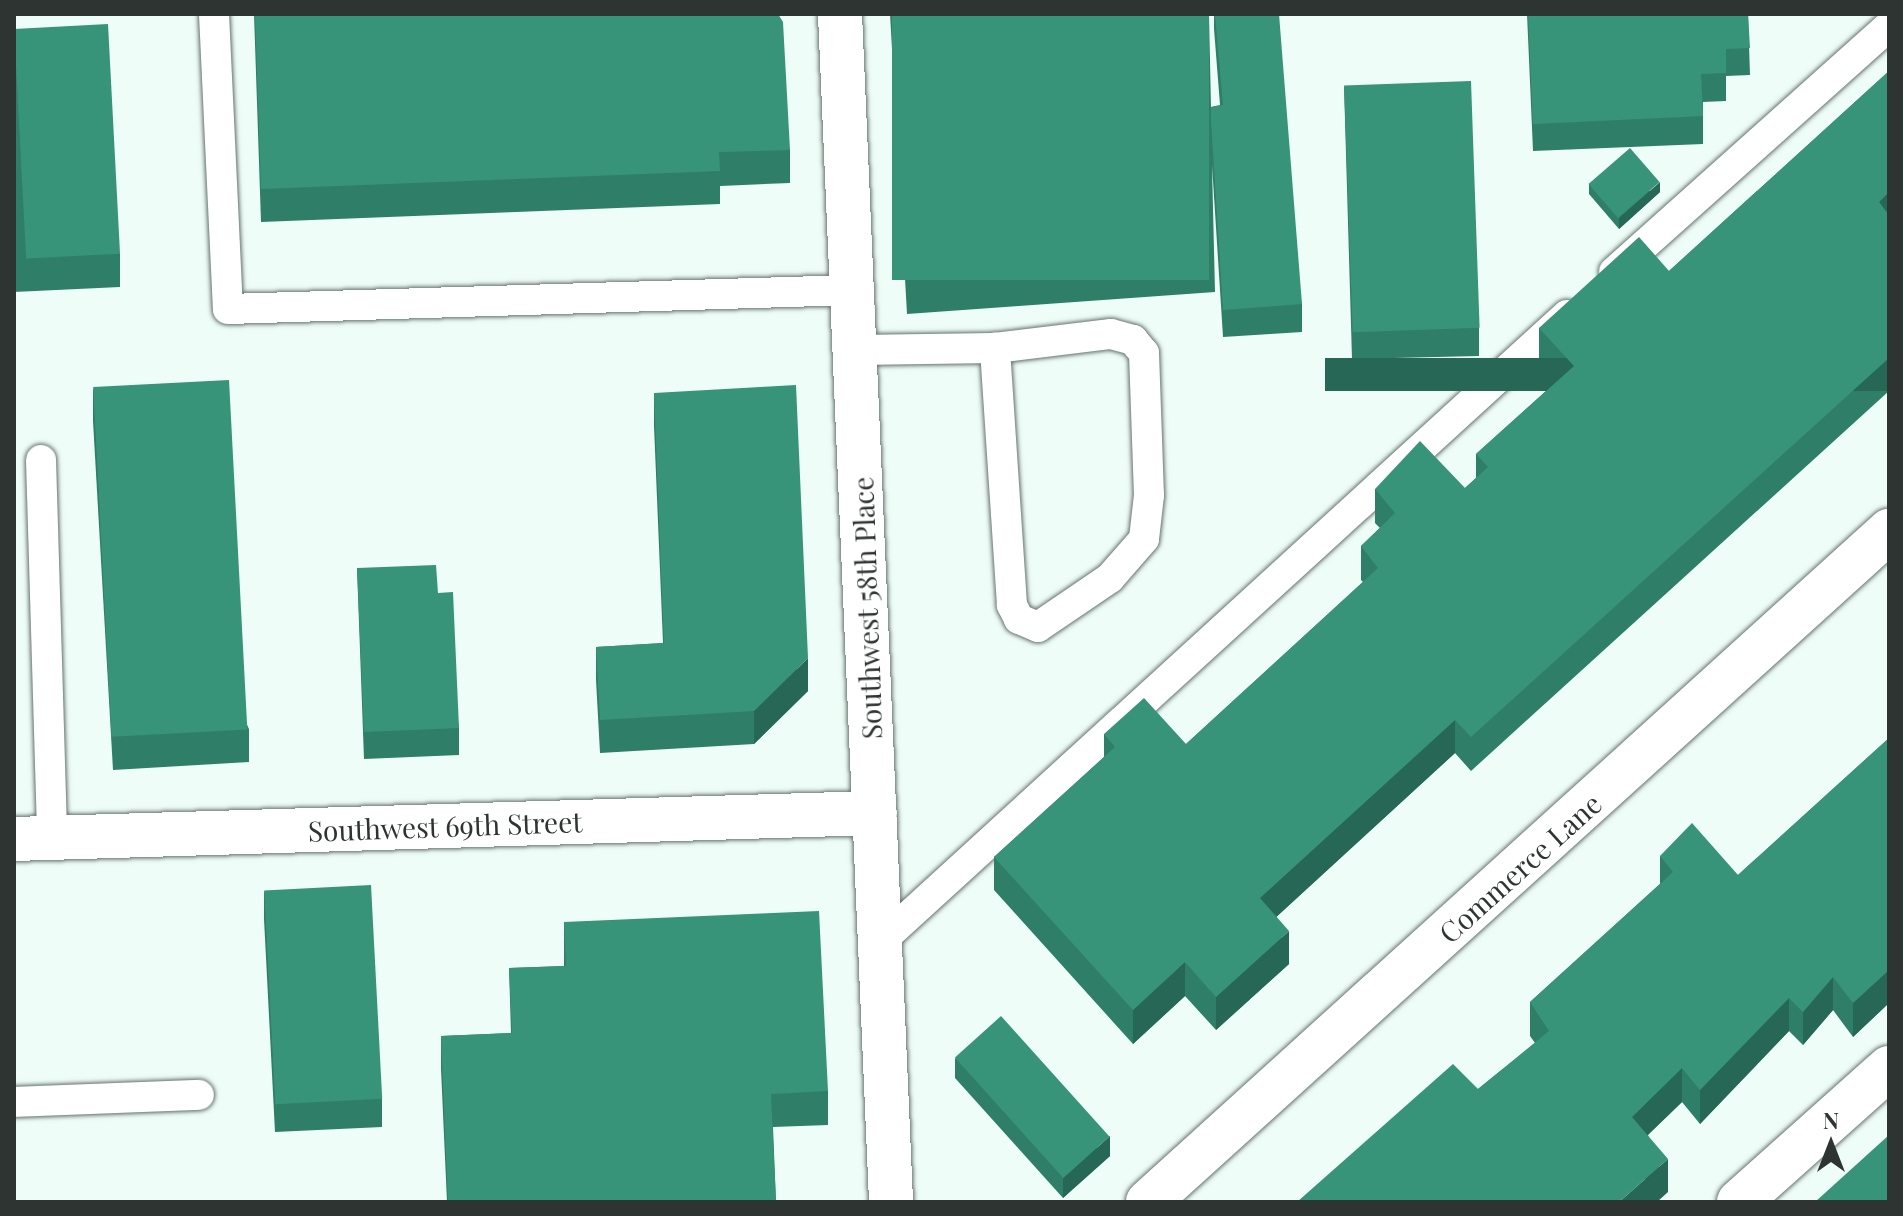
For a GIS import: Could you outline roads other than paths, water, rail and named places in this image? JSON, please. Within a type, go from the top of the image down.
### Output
[{"type":"street","name":"Southwest 58th Place","points":[[840,14],[857,350],[891,1202]]},
{"type":"street","name":"Commerce Lane","points":[[1148,1202],[1889,531]]},
{"type":"street","name":"Southwest 69th Street","points":[[33,838],[875,813]]},
{"type":"street","points":[[1739,1202],[1889,1068]]},
{"type":"lane","points":[[214,14],[228,309],[854,290]]},
{"type":"lane","points":[[880,942],[1889,26]]},
{"type":"lane","points":[[857,350],[995,348],[1111,334],[1133,340],[1144,353],[1149,495],[1144,539],[1110,578],[1038,627],[1019,619],[1012,605],[995,348]]},
{"type":"lane","points":[[33,838],[41,460]]},
{"type":"lane","points":[[14,1102],[199,1095]]}]
